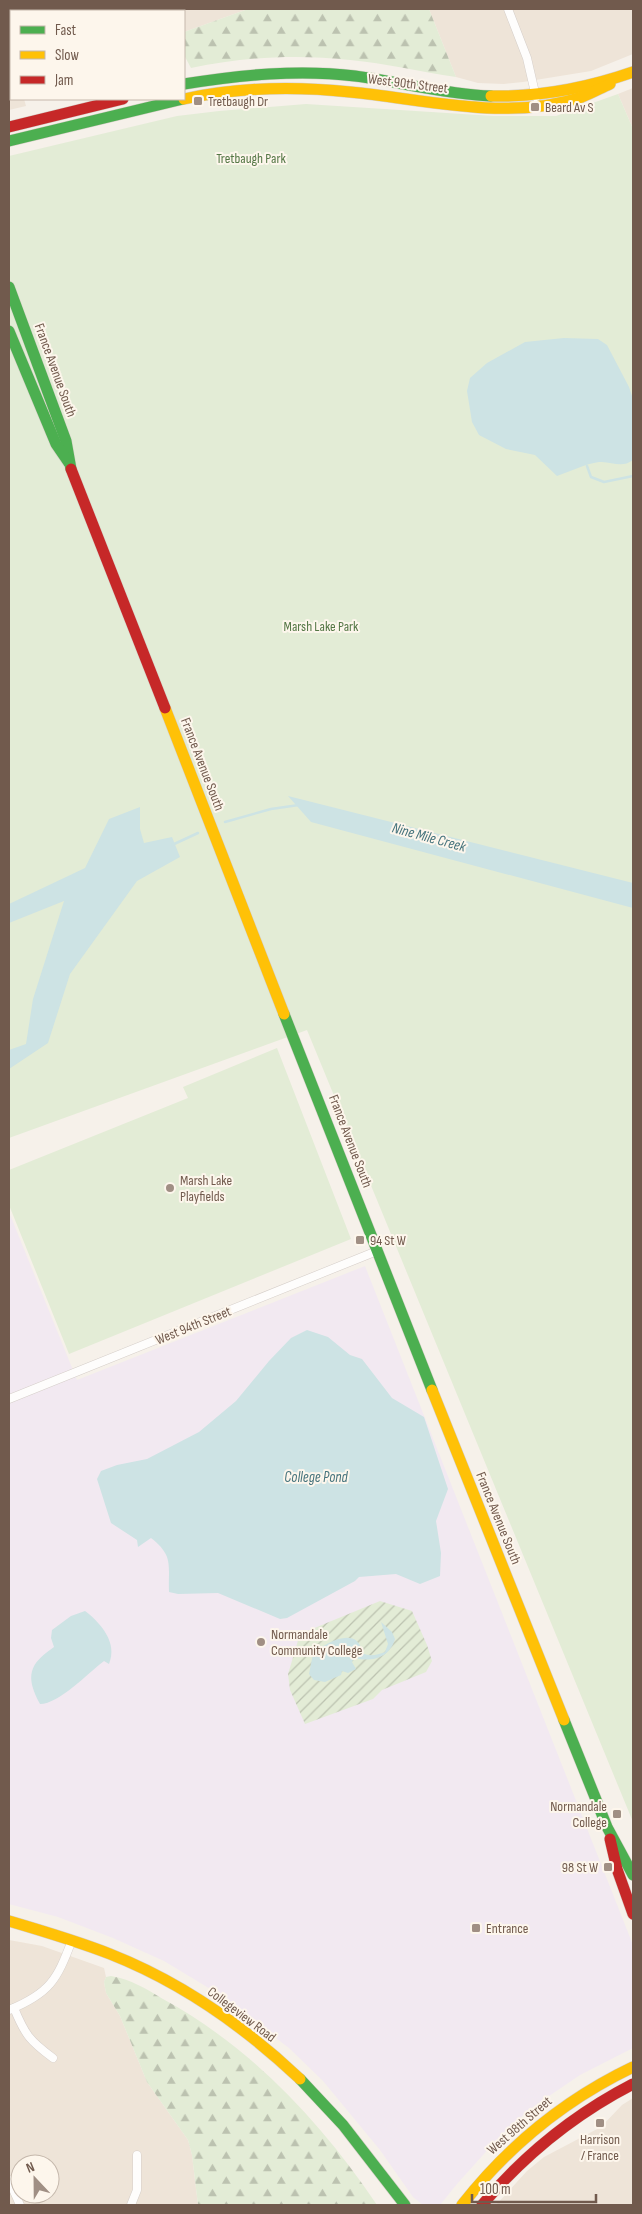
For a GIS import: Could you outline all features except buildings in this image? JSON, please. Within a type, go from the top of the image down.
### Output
[{"type":"street","points":[[508,9],[527,58],[536,100]]},
{"type":"street","name":"West 90th Street","points":[[185,98],[253,89],[317,89],[502,110],[628,75]]},
{"type":"street","name":"West 90th Street","points":[[185,83],[234,76],[353,76],[450,93],[536,100]]},
{"type":"street","points":[[9,125],[119,100]]},
{"type":"street","name":"West 90th Street","points":[[9,141],[177,100]]},
{"type":"street","name":"France Avenue South","points":[[9,288],[66,441],[70,465],[377,1251],[607,1827],[633,1875]]},
{"type":"street","name":"France Avenue South","points":[[9,331],[56,444],[70,465]]},
{"type":"street","name":"West 94th Street","points":[[9,1399],[377,1251]]},
{"type":"street","name":"France Avenue South","points":[[607,1827],[617,1869],[633,1914]]},
{"type":"street","name":"Collegeview Road","points":[[9,1921],[72,1940],[113,1955],[192,1995],[264,2047],[300,2079],[328,2108],[405,2205]]},
{"type":"street","points":[[54,2058],[27,2036],[11,2009],[36,1997],[49,1987],[58,1974],[72,1940]]},
{"type":"street","name":"West 98th Street","points":[[462,2205],[496,2164],[538,2125],[591,2088],[630,2067]]},
{"type":"street","name":"West 98th Street","points":[[482,2205],[509,2172],[537,2145],[585,2110],[633,2084]]},
{"type":"street","points":[[131,2205],[137,2190],[137,2155]]},
{"type":"street","points":[[9,2180],[20,2205]]},
{"type":"shaded area","points":[[248,9],[185,32],[185,10],[26,10]]},
{"type":"shaded area","points":[[429,9],[633,9],[633,54],[591,71],[523,82],[504,84],[478,83],[456,77]]},
{"type":"shaded area","points":[[9,45],[10,100],[24,100],[26,106],[9,110]]},
{"type":"shaded area","points":[[633,88],[633,129],[618,94]]},
{"type":"shaded area","name":"Normandale Community College","points":[[9,1212],[77,1380],[365,1266],[633,1945],[633,2048],[580,2075],[530,2109],[501,2135],[440,2205],[423,2205],[413,2197],[380,2150],[323,2081],[289,2048],[217,1993],[164,1961],[113,1938],[58,1917],[9,1904]]},
{"type":"shaded area","points":[[9,1940],[42,1946],[104,1968],[106,1993],[120,2016],[147,2082],[188,2140],[192,2155],[198,2205],[9,2205]]},
{"type":"shaded area","points":[[633,2098],[633,2205],[496,2205],[527,2171],[544,2157],[601,2127],[622,2105]]},
{"type":"green space","points":[[248,9],[429,9],[456,77],[363,61],[310,57],[250,59],[191,68],[185,57],[185,32]]},
{"type":"green space","name":"Marsh Lake Park","points":[[618,94],[633,129],[633,1822],[307,1030],[9,1138],[9,156],[177,116],[219,111],[306,104],[494,116],[556,116]]},
{"type":"green space","name":"Marsh Lake Playfields","points":[[277,1048],[351,1239],[69,1354],[9,1205],[9,1170],[188,1098],[183,1087]]},
{"type":"green space","points":[[380,1601],[412,1611],[432,1661],[426,1672],[382,1690],[373,1699],[305,1724],[290,1690],[288,1674],[300,1634]]},
{"type":"green space","points":[[111,1976],[125,1979],[138,1985],[195,2018],[255,2063],[308,2116],[355,2174],[377,2205],[198,2205],[192,2155],[188,2140],[147,2082],[120,2016],[106,1993],[104,1982],[106,1977]]},
{"type":"water","points":[[564,338],[598,339],[607,345],[629,387],[633,399],[633,460],[629,463],[599,462],[557,476],[535,455],[506,449],[479,435],[472,422],[467,391],[470,378],[487,363],[525,342]]},
{"type":"water","points":[[288,796],[633,883],[633,908],[311,822]]},
{"type":"water","points":[[140,807],[140,829],[144,843],[172,837],[180,857],[137,881],[70,974],[48,1043],[9,1069],[9,1050],[26,1044],[33,999],[64,901],[9,923],[9,904],[85,868],[109,819]]},
{"type":"water","name":"College Pond","points":[[307,1330],[328,1337],[350,1355],[362,1359],[392,1398],[424,1417],[448,1489],[436,1521],[441,1553],[440,1576],[420,1584],[396,1574],[359,1577],[287,1618],[280,1619],[218,1593],[178,1594],[169,1592],[167,1556],[158,1544],[151,1538],[138,1547],[137,1540],[111,1523],[97,1479],[101,1471],[117,1465],[147,1459],[199,1432],[236,1401],[291,1338]]},
{"type":"water","points":[[85,1611],[97,1621],[110,1641],[111,1656],[109,1664],[104,1661],[64,1694],[48,1703],[40,1704],[32,1686],[32,1671],[39,1659],[54,1647],[51,1638],[52,1630],[71,1616]]},
{"type":"water","points":[[381,1622],[392,1632],[395,1639],[384,1655],[367,1660],[354,1658],[352,1662],[356,1669],[348,1673],[342,1671],[341,1675],[325,1682],[314,1680],[309,1674],[313,1654],[325,1645],[341,1638],[355,1640],[360,1645],[362,1653],[368,1655],[385,1652],[388,1644]]},
{"type":"waterway","points":[[587,466],[591,477],[604,482],[633,476]]},
{"type":"waterway","name":"Nine Mile Creek","points":[[225,822],[271,809],[299,805]]},
{"type":"waterway","name":"Nine Mile Creek","points":[[172,845],[198,833]]},
{"type":"traffic: fast","points":[[185,84],[269,74],[312,73],[355,76],[456,93],[491,96]]},
{"type":"traffic: fast","points":[[9,141],[179,100]]},
{"type":"traffic: fast","points":[[9,287],[66,441],[71,469]]},
{"type":"traffic: fast","points":[[9,331],[56,444],[69,463]]},
{"type":"traffic: fast","points":[[284,1014],[432,1390]]},
{"type":"traffic: fast","points":[[564,1720],[607,1827],[633,1875]]},
{"type":"traffic: fast","points":[[300,2079],[343,2125],[405,2205]]},
{"type":"traffic: slow","points":[[491,96],[527,95],[581,87],[633,72]]},
{"type":"traffic: slow","points":[[185,99],[225,92],[287,88],[350,92],[466,106],[525,108],[554,104],[582,97],[610,84]]},
{"type":"traffic: slow","points":[[165,708],[284,1014]]},
{"type":"traffic: slow","points":[[432,1390],[564,1720]]},
{"type":"traffic: slow","points":[[9,1921],[98,1949],[162,1978],[187,1992],[234,2024],[257,2041],[300,2079]]},
{"type":"traffic: slow","points":[[462,2205],[499,2163],[539,2126],[584,2094],[633,2067]]},
{"type":"traffic: jam","points":[[9,127],[119,100]]},
{"type":"traffic: jam","points":[[71,469],[165,708]]},
{"type":"traffic: jam","points":[[610,1839],[617,1869],[633,1914]]},
{"type":"traffic: jam","points":[[482,2205],[515,2169],[551,2137],[590,2109],[633,2084]]},
{"type":"place","name":"Tretbaugh Dr","points":[[198,101]]},
{"type":"place","name":"Beard Av S","points":[[535,107]]},
{"type":"place","name":"Marsh Lake Playfields","points":[[170,1188]]},
{"type":"place","name":"94 St W","points":[[360,1240]]},
{"type":"place","name":"Normandale Community College","points":[[261,1642]]},
{"type":"place","name":"Normandale College","points":[[617,1814]]},
{"type":"place","name":"98 St W","points":[[608,1867]]},
{"type":"place","name":"Entrance","points":[[476,1928]]},
{"type":"place","name":"Harrison / France","points":[[600,2123]]},
{"type":"park label","name":"Tretbaugh Park","points":[[251,158]]}]
